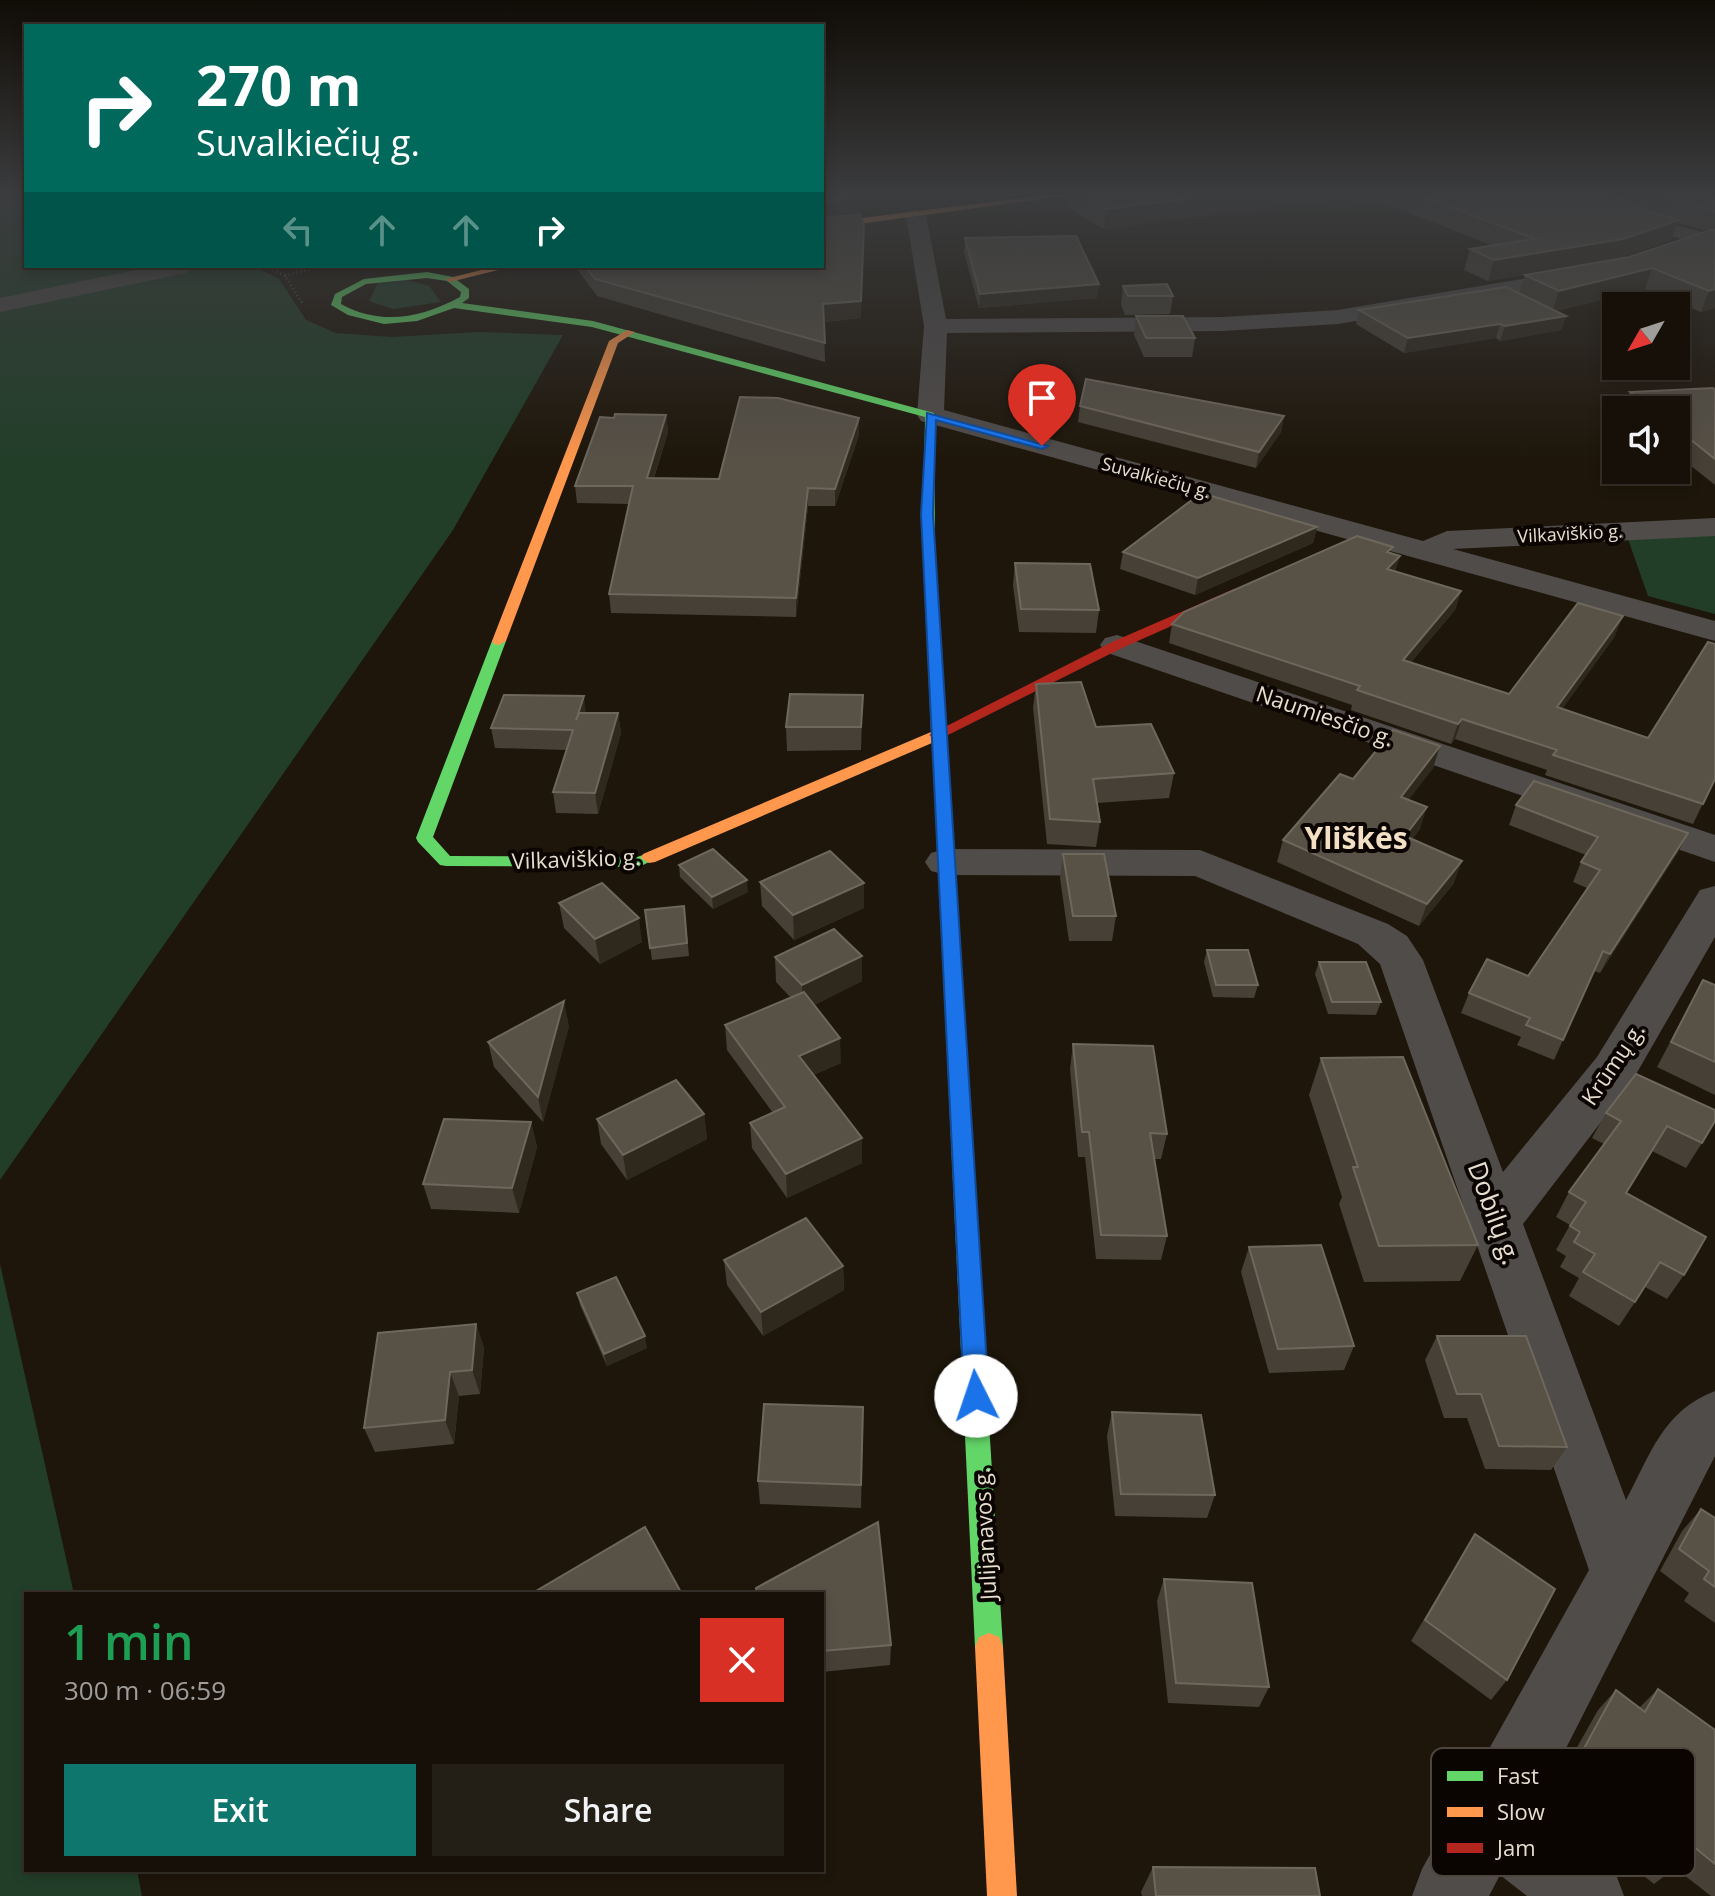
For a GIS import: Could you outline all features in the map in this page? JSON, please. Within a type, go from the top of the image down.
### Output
[{"type":"main road","points":[[342,283],[348,288]]},
{"type":"main road","points":[[363,283],[348,288],[338,296],[336,305],[344,312],[361,318],[410,318],[455,305],[464,298],[466,291],[456,283]]},
{"type":"main road","name":"Suvalkiečių g.","points":[[455,305],[545,316],[630,332],[930,415]]},
{"type":"main road","name":"Vilkaviškio g.","points":[[630,332],[614,341],[424,838],[446,861],[639,862],[939,734],[1117,645],[1248,587]]},
{"type":"main road","name":"Julijanavos g.","points":[[930,415],[927,514],[1002,1896]]},
{"type":"main road","points":[[1335,548],[1364,535]]},
{"type":"street","points":[[0,305],[103,283]]},
{"type":"street","name":"Julijanavos g.","points":[[928,283],[936,326],[930,415]]},
{"type":"street","points":[[936,326],[1207,324],[1338,317],[1533,283]]},
{"type":"street","name":"Suvalkiečių g.","points":[[930,415],[1715,631]]},
{"type":"street","name":"Vilkaviškio g.","points":[[1429,553],[1447,540],[1715,527]]},
{"type":"street","name":"Naumiesčio g.","points":[[1117,645],[1715,849]]},
{"type":"street","name":"Dobilų g.","points":[[946,862],[1200,863],[1373,934],[1391,947],[1401,960],[1497,1218],[1622,1574]]},
{"type":"street","name":"Krūmų g.","points":[[1497,1218],[1633,1079],[1715,900]]},
{"type":"street","points":[[1529,1748],[1622,1574],[1689,1440],[1715,1418]]},
{"type":"street","points":[[1449,1896],[1460,1876]]},
{"type":"street","points":[[1561,1876],[1587,1896]]},
{"type":"green space","points":[[0,283],[84,283],[0,301]]},
{"type":"green space","points":[[122,283],[282,283],[306,320],[336,333],[392,337],[479,332],[563,335],[453,530],[0,1180],[0,309]]},
{"type":"green space","points":[[378,283],[420,283],[429,286],[441,302],[393,309],[369,301]]},
{"type":"green space","points":[[1715,534],[1715,614],[1648,596],[1628,539]]},
{"type":"green space","points":[[0,1264],[74,1592],[24,1592],[24,1872],[137,1872],[142,1896],[0,1896]]},
{"type":"building","points":[[611,283],[862,283],[861,301],[823,304],[825,343]]},
{"type":"building","points":[[977,283],[1099,284],[980,294]]},
{"type":"building","points":[[1543,283],[1589,283],[1559,291]]},
{"type":"building","points":[[1690,283],[1715,283],[1715,289],[1709,291]]},
{"type":"building","points":[[1167,284],[1173,296],[1128,296],[1123,286]]},
{"type":"building","points":[[1506,287],[1566,316],[1408,338],[1359,310]]},
{"type":"building","points":[[1136,316],[1183,316],[1195,338],[1146,338]]},
{"type":"building","points":[[1086,379],[1284,416],[1259,452],[1080,406]]},
{"type":"building","points":[[1713,388],[1715,459],[1690,439],[1690,396],[1635,396],[1630,392]]},
{"type":"building","points":[[740,397],[778,398],[859,418],[835,489],[808,488],[796,598],[609,594],[633,486],[575,486],[600,417],[614,418],[615,414],[666,415],[647,478],[719,479]]},
{"type":"building","points":[[1201,493],[1317,527],[1198,578],[1123,552]]},
{"type":"building","points":[[1357,536],[1393,547],[1387,552],[1400,556],[1387,569],[1461,591],[1403,660],[1509,694],[1578,603],[1623,616],[1557,707],[1648,738],[1708,642],[1715,644],[1715,779],[1703,804],[1553,755],[1557,750],[1462,719],[1458,724],[1357,690],[1360,686],[1172,624],[1184,612]]},
{"type":"building","points":[[1015,563],[1090,564],[1099,610],[1021,609]]},
{"type":"building","points":[[1081,682],[1096,727],[1151,724],[1174,773],[1093,779],[1100,822],[1050,819],[1036,684]]},
{"type":"building","points":[[790,694],[863,695],[861,727],[786,727]]},
{"type":"building","points":[[504,695],[584,696],[576,720],[579,713],[618,713],[595,793],[553,792],[573,730],[491,728]]},
{"type":"building","points":[[1393,730],[1440,746],[1401,797],[1427,807],[1405,836],[1462,861],[1427,904],[1283,840],[1340,774],[1353,779]]},
{"type":"building","points":[[1534,781],[1688,833],[1610,954],[1603,951],[1563,1040],[1526,1025],[1530,1018],[1469,993],[1487,959],[1528,976],[1600,870],[1581,862],[1598,837],[1516,805]]},
{"type":"building","points":[[713,849],[747,880],[712,897],[679,865]]},
{"type":"building","points":[[830,851],[864,883],[793,915],[760,882]]},
{"type":"building","points":[[1063,854],[1104,854],[1116,916],[1073,916]]},
{"type":"building","points":[[602,883],[639,918],[595,939],[559,903]]},
{"type":"building","points":[[684,906],[687,943],[650,948],[645,910]]},
{"type":"building","points":[[834,929],[862,956],[802,985],[775,957]]},
{"type":"building","points":[[1207,950],[1248,950],[1258,985],[1216,985]]},
{"type":"building","points":[[1319,962],[1366,962],[1381,1002],[1332,1002]]},
{"type":"building","points":[[1703,980],[1715,985],[1715,1062],[1671,1042]]},
{"type":"building","points":[[804,992],[840,1038],[799,1056],[862,1138],[786,1174],[750,1123],[785,1107],[725,1025]]},
{"type":"building","points":[[564,1001],[538,1097],[488,1042]]},
{"type":"building","points":[[1073,1044],[1153,1046],[1167,1134],[1150,1133],[1167,1236],[1101,1235],[1089,1132],[1082,1132]]},
{"type":"building","points":[[1403,1057],[1478,1245],[1379,1246],[1353,1167],[1358,1167],[1321,1058]]},
{"type":"building","points":[[1636,1074],[1715,1110],[1715,1121],[1702,1143],[1667,1126],[1626,1193],[1706,1237],[1684,1275],[1660,1262],[1635,1302],[1583,1272],[1595,1254],[1574,1242],[1580,1232],[1570,1226],[1586,1202],[1569,1192],[1621,1121],[1606,1113]]},
{"type":"building","points":[[676,1080],[704,1114],[623,1155],[597,1119]]},
{"type":"building","points":[[444,1119],[531,1122],[512,1188],[423,1184]]},
{"type":"building","points":[[806,1218],[843,1266],[761,1312],[724,1260]]},
{"type":"building","points":[[1321,1245],[1354,1346],[1278,1349],[1249,1247]]},
{"type":"building","points":[[616,1277],[645,1336],[604,1354],[577,1293]]},
{"type":"building","points":[[476,1324],[472,1370],[450,1372],[445,1420],[364,1428],[378,1333]]},
{"type":"building","points":[[1437,1336],[1526,1336],[1567,1447],[1499,1446],[1481,1394],[1457,1394]]},
{"type":"building","points":[[764,1404],[863,1407],[861,1485],[758,1481]]},
{"type":"building","points":[[1112,1412],[1201,1415],[1215,1495],[1121,1494]]},
{"type":"building","points":[[1701,1509],[1715,1518],[1715,1587],[1704,1579],[1709,1571],[1679,1549]]},
{"type":"building","points":[[878,1522],[891,1645],[824,1651],[824,1592],[757,1592],[756,1588]]},
{"type":"building","points":[[645,1527],[681,1592],[534,1592]]},
{"type":"building","points":[[1475,1534],[1555,1589],[1507,1680],[1425,1620]]},
{"type":"building","points":[[1164,1579],[1252,1583],[1269,1687],[1176,1683]]},
{"type":"building","points":[[1658,1689],[1715,1730],[1715,1864],[1695,1848],[1695,1748],[1584,1748],[1616,1690],[1645,1712]]},
{"type":"building","points":[[1153,1867],[1315,1868],[1320,1896],[1156,1896]]},
{"type":"traffic: fast","points":[[361,283],[338,296],[336,305],[367,319],[400,321],[433,313],[464,298],[466,291],[456,283]]},
{"type":"traffic: fast","points":[[455,305],[593,324],[930,415],[929,548]]},
{"type":"traffic: fast","points":[[499,641],[424,838],[446,861],[639,862],[649,858]]},
{"type":"traffic: fast","points":[[953,992],[989,1647]]},
{"type":"traffic: slow","points":[[499,641],[614,341],[630,332]]},
{"type":"traffic: slow","points":[[929,548],[953,992]]},
{"type":"traffic: slow","points":[[649,858],[937,735]]},
{"type":"traffic: slow","points":[[989,1647],[1002,1896]]},
{"type":"traffic: jam","points":[[937,735],[1117,645],[1234,593]]},
{"type":"district","name":"Yliškės","points":[[1356,839]]},
{"type":"route","points":[[976,1396],[965,1244],[927,514],[930,415],[1042,446]]}]
